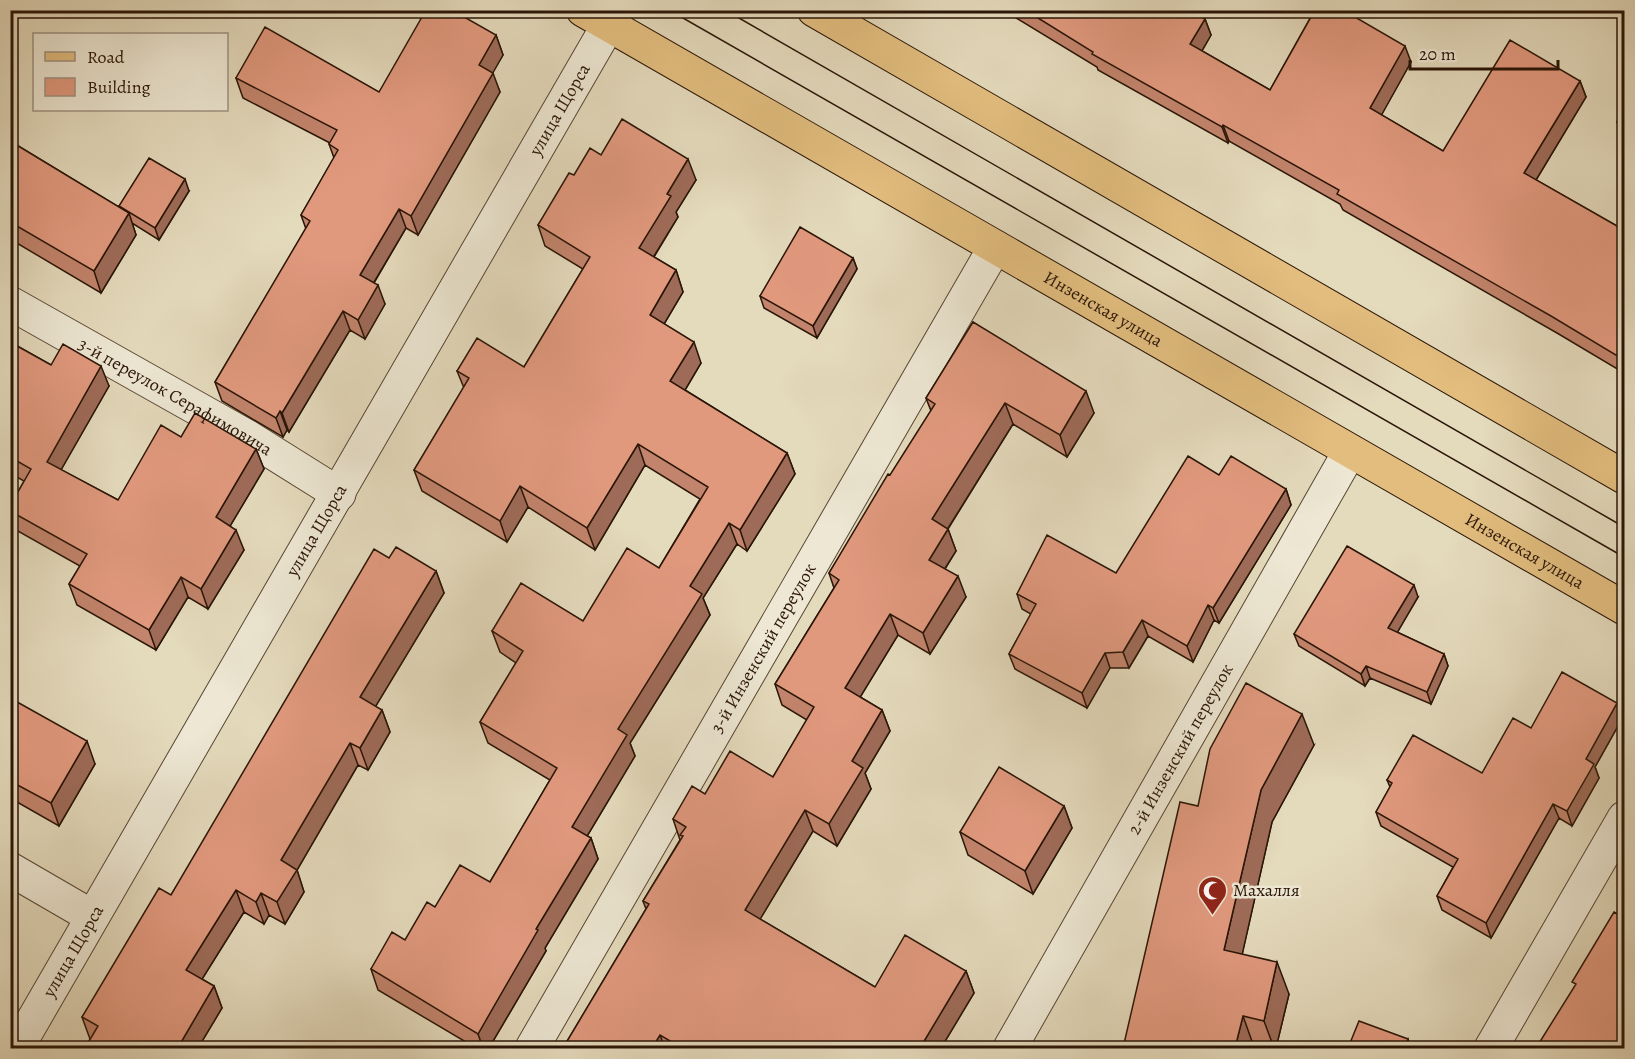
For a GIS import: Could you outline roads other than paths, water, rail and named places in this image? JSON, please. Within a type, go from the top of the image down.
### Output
[{"type":"main road","points":[[814,10],[1624,477]]},
{"type":"main road","name":"Инзенская улица","points":[[603,15],[995,247],[1624,608]]},
{"type":"street","name":"улица Щорса","points":[[17,1048],[339,494],[603,15]]},
{"type":"street","name":"3-й Инзенский переулок","points":[[532,1048],[995,247]]},
{"type":"street","name":"3-й переулок Серафимовича","points":[[10,303],[248,437],[339,494]]},
{"type":"street","name":"2-й Инзенский переулок","points":[[1010,1048],[1350,451]]},
{"type":"street","points":[[1491,1048],[1624,818]]},
{"type":"street","points":[[10,869],[92,916]]},
{"type":"tram line","points":[[669,10],[1624,557]]},
{"type":"tram line","points":[[725,10],[1624,527]]},
{"type":"place","name":"Махалля","points":[[1212,916]]}]
